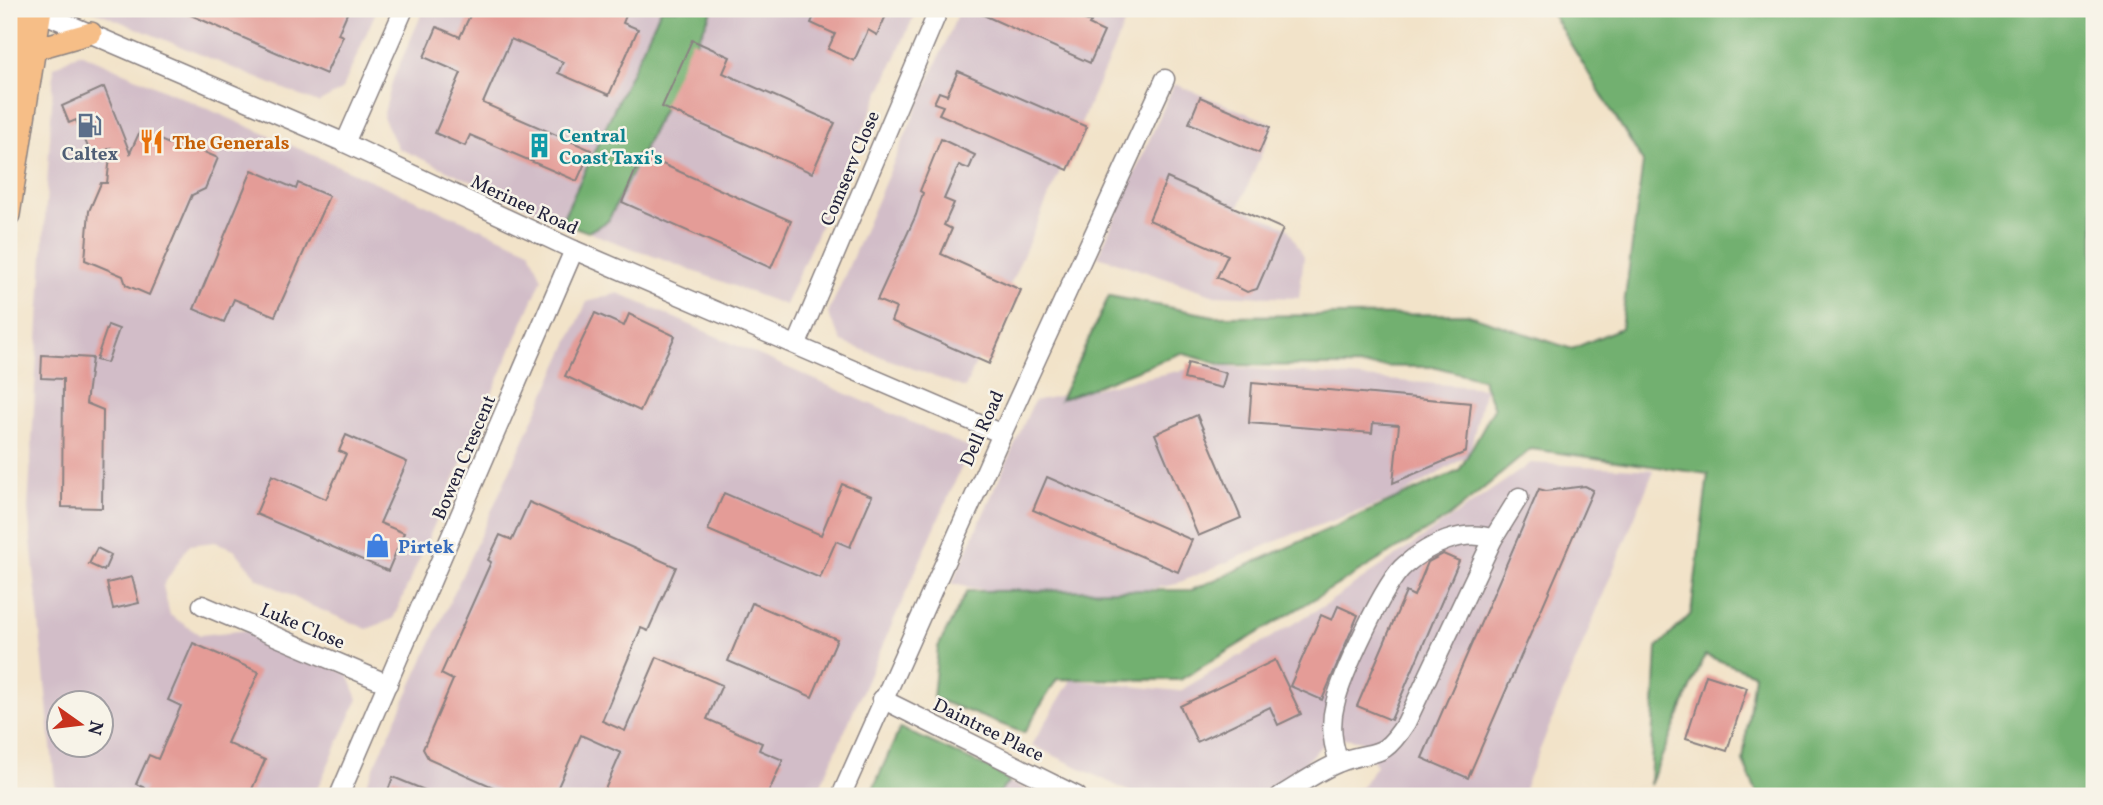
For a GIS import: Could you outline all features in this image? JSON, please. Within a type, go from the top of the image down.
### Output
[{"type":"main road","points":[[9,215],[36,49],[34,10]]},
{"type":"main road","points":[[9,109],[34,10]]},
{"type":"main road","points":[[36,49],[91,33]]},
{"type":"street","points":[[345,143],[404,9]]},
{"type":"street","name":"Comserv Close","points":[[797,344],[939,9]]},
{"type":"street","name":"Merinee Road","points":[[34,10],[345,143],[574,250],[1002,434]]},
{"type":"street","name":"Dell Road","points":[[841,796],[882,699],[1165,79]]},
{"type":"street","name":"Bowen Crescent","points":[[339,796],[574,250]]},
{"type":"street","points":[[1280,796],[1339,762],[1371,755],[1394,743],[1493,540],[1519,496]]},
{"type":"street","points":[[1339,762],[1332,736],[1335,703],[1390,583],[1404,565],[1435,546],[1471,533],[1493,540]]},
{"type":"street","name":"Luke Close","points":[[202,605],[388,684]]},
{"type":"street","name":"Daintree Place","points":[[882,699],[1077,796]]},
{"type":"shaded area","points":[[90,9],[377,9],[342,90],[318,103]]},
{"type":"shaded area","points":[[424,9],[661,9],[561,222],[398,148],[383,117],[393,79]]},
{"type":"shaded area","points":[[713,9],[917,9],[785,305],[588,232],[608,220]]},
{"type":"shaded area","points":[[960,9],[1131,9],[965,388],[842,342],[828,314]]},
{"type":"shaded area","points":[[80,53],[530,250],[542,279],[393,619],[367,629],[307,604],[257,578],[234,549],[215,542],[189,545],[163,586],[170,615],[200,635],[247,630],[348,674],[358,699],[314,796],[56,796],[52,760],[116,760],[116,690],[46,690],[46,694],[28,509],[54,67]]},
{"type":"shaded area","points":[[1174,84],[1274,124],[1239,207],[1287,227],[1304,256],[1299,298],[1215,295],[1098,256]]},
{"type":"shaded area","points":[[618,293],[970,448],[816,796],[361,796],[587,302]]},
{"type":"shaded area","points":[[1207,365],[1485,388],[1469,455],[1397,498],[1291,535],[1173,585],[1062,604],[952,584],[1034,401]]},
{"type":"shaded area","points":[[1531,463],[1654,470],[1521,796],[1330,796],[1362,787],[1376,765],[1362,741],[1331,736],[1304,764],[1259,796],[1138,796],[1032,745],[1071,680],[1180,691],[1325,605]]},
{"type":"shaded area","points":[[1009,782],[1041,796],[996,796]]},
{"type":"green space","points":[[661,9],[713,9],[608,221],[588,232],[561,222]]},
{"type":"green space","points":[[1549,9],[2094,9],[2094,796],[1758,796],[1743,761],[1754,674],[1705,655],[1650,784],[1657,648],[1691,614],[1708,474],[1531,449],[1448,518],[1180,680],[1057,679],[1024,733],[933,698],[938,647],[967,591],[1192,590],[1459,471],[1494,408],[1482,379],[1436,367],[1223,365],[1181,353],[1060,400],[1109,296],[1214,316],[1466,314],[1572,349],[1621,328],[1643,162]]},
{"type":"green space","points":[[900,728],[993,770],[1009,782],[996,796],[870,796]]},
{"type":"building","points":[[177,9],[349,9],[338,34],[343,36],[326,74]]},
{"type":"building","points":[[473,9],[618,9],[627,13],[623,23],[638,29],[609,95],[558,73],[563,62],[511,39],[483,103],[591,150],[577,181],[470,135],[465,146],[435,133],[461,73],[424,57],[437,27],[460,37]]},
{"type":"building","points":[[817,9],[828,14],[830,9],[889,9],[877,35],[868,30],[854,61],[828,49],[835,34],[811,23]]},
{"type":"building","points":[[970,9],[1053,9],[1091,22],[1089,25],[1104,32],[1090,63]]},
{"type":"building","points":[[692,40],[730,57],[723,73],[835,123],[812,173],[662,107]]},
{"type":"building","points":[[958,71],[1087,127],[1068,170],[939,114],[943,106],[934,103],[939,92],[947,95]]},
{"type":"building","points":[[104,87],[130,153],[140,131],[169,144],[172,138],[218,158],[205,189],[192,195],[149,295],[126,285],[123,276],[85,260],[89,211],[101,183],[107,183],[111,148],[92,156],[76,120],[69,123],[62,106]]},
{"type":"building","points":[[1200,97],[1270,127],[1259,153],[1189,123]]},
{"type":"building","points":[[941,139],[975,155],[969,169],[959,165],[944,199],[954,203],[944,225],[952,229],[941,254],[1021,290],[989,364],[891,321],[896,308],[877,300],[916,215],[923,193],[920,191]]},
{"type":"building","points":[[642,155],[791,221],[771,268],[622,202]]},
{"type":"building","points":[[252,170],[296,189],[298,183],[329,196],[275,316],[234,299],[224,322],[194,309]]},
{"type":"building","points":[[1167,178],[1283,229],[1257,289],[1247,292],[1217,277],[1228,255],[1149,220]]},
{"type":"building","points":[[595,313],[624,326],[629,314],[675,336],[640,411],[565,376]]},
{"type":"building","points":[[108,325],[119,329],[107,363],[96,360]]},
{"type":"building","points":[[42,355],[92,358],[86,403],[103,410],[102,508],[62,507],[63,379],[41,378]]},
{"type":"building","points":[[1188,363],[1226,373],[1222,388],[1184,379]]},
{"type":"building","points":[[1252,383],[1471,403],[1466,452],[1393,483],[1399,425],[1373,423],[1372,433],[1249,423]]},
{"type":"building","points":[[1197,415],[1241,518],[1198,536],[1155,434]]},
{"type":"building","points":[[346,435],[407,462],[380,523],[404,533],[388,571],[256,514],[272,475],[326,499],[346,454],[339,451]]},
{"type":"building","points":[[1047,477],[1192,540],[1178,572],[1033,510]]},
{"type":"building","points":[[842,484],[872,496],[850,547],[836,541],[820,578],[708,530],[724,493],[821,535]]},
{"type":"building","points":[[1585,486],[1593,490],[1468,778],[1422,758],[1539,489],[1546,491]]},
{"type":"building","points":[[529,502],[676,567],[648,631],[641,628],[602,721],[625,731],[657,657],[722,685],[707,719],[762,743],[759,750],[783,760],[767,796],[602,796],[621,753],[581,735],[554,796],[513,796],[428,758],[423,749],[453,680],[441,674],[491,562],[488,560],[500,535],[512,540]]},
{"type":"building","points":[[97,548],[111,555],[104,571],[89,564]]},
{"type":"building","points":[[1443,554],[1459,561],[1391,720],[1357,706],[1406,592],[1414,596],[1428,562]]},
{"type":"building","points":[[132,577],[139,603],[113,609],[107,583]]},
{"type":"building","points":[[752,603],[837,639],[812,697],[728,661]]},
{"type":"building","points":[[1338,606],[1358,615],[1322,700],[1290,686],[1321,615],[1332,620]]},
{"type":"building","points":[[193,643],[259,672],[227,743],[265,760],[249,796],[141,796],[145,788],[136,784],[149,755],[158,759],[181,706],[168,700]]},
{"type":"building","points":[[1275,660],[1301,714],[1278,725],[1270,707],[1197,742],[1180,706]]},
{"type":"building","points":[[1706,675],[1747,688],[1727,751],[1686,738]]},
{"type":"building","points":[[393,777],[439,796],[386,796]]},
{"type":"place","name":"Caltex","points":[[90,125]]},
{"type":"place","name":"The Generals","points":[[152,142]]},
{"type":"place","name":"Central Coast Taxi's","points":[[539,146]]},
{"type":"place","name":"Pirtek","points":[[378,546]]}]
